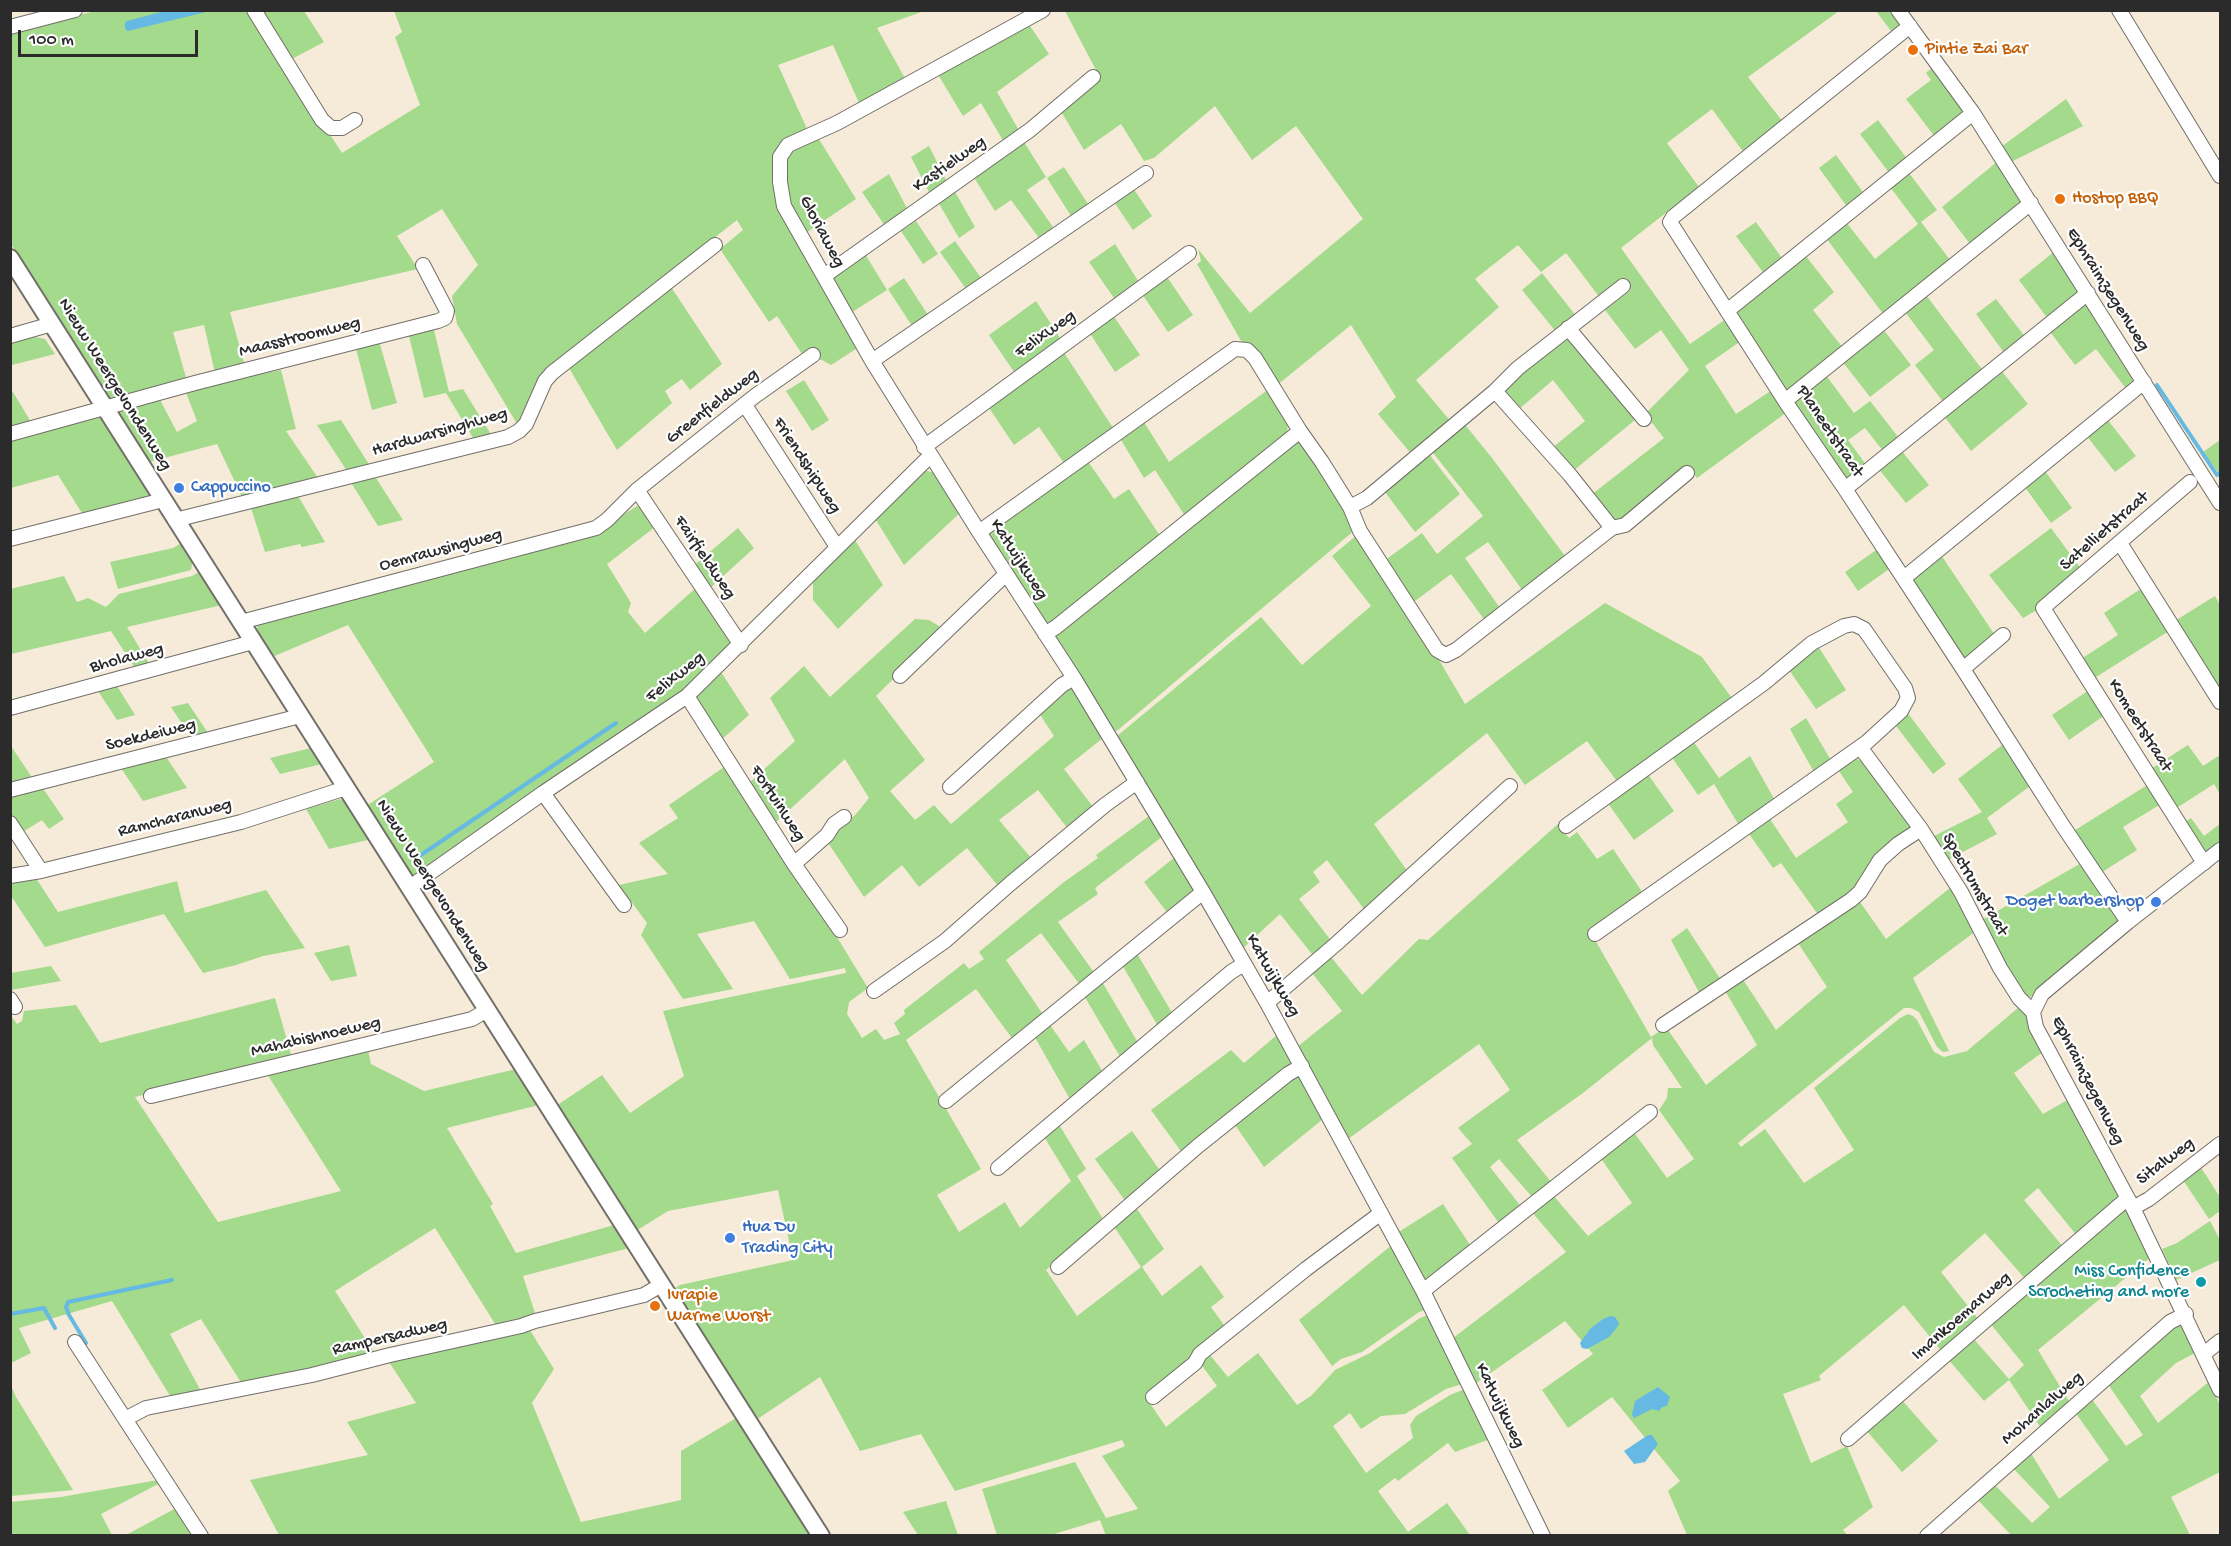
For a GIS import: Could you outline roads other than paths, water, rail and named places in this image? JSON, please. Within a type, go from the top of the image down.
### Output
[{"type":"street","points":[[10,27],[75,10]]},
{"type":"street","points":[[254,10],[322,120],[331,128],[342,128],[355,120]]},
{"type":"street","name":"Gloriaweg","points":[[927,451],[872,361],[784,206],[780,182],[780,157],[788,145],[847,117],[1043,10]]},
{"type":"street","name":"Ephraimzegenweg","points":[[1899,10],[1973,113],[2218,494]]},
{"type":"street","points":[[2119,10],[2220,176]]},
{"type":"street","name":"Planeetstraat","points":[[1910,26],[1672,217],[1670,222],[1726,311],[1904,578],[2128,922]]},
{"type":"street","name":"Kastielweg","points":[[824,276],[1030,130],[1093,77]]},
{"type":"street","points":[[1726,311],[1973,113]]},
{"type":"street","points":[[872,361],[1146,173]]},
{"type":"street","points":[[1785,401],[2031,203]]},
{"type":"street","name":"Hardwarsinghweg","points":[[175,520],[508,437],[526,424],[545,381],[552,374],[715,245]]},
{"type":"street","name":"Felixweg","points":[[410,887],[543,793],[687,696],[741,645],[837,547],[927,451],[1189,253]]},
{"type":"street","name":"Nieuw Weergevondenweg","points":[[10,258],[821,1536]]},
{"type":"street","name":"Maasstroomweg","points":[[106,409],[195,383],[362,342],[443,319],[447,314],[445,307],[423,265]]},
{"type":"street","points":[[1350,507],[1368,498],[1495,391],[1518,368],[1623,286]]},
{"type":"street","points":[[1845,489],[2088,293]]},
{"type":"street","points":[[10,336],[52,324]]},
{"type":"street","points":[[1568,328],[1644,419]]},
{"type":"street","points":[[979,532],[1235,349],[1247,350],[1255,358],[1299,431],[1322,462],[1350,507],[1360,531],[1437,650],[1446,654],[1456,650],[1612,528],[1625,525],[1687,473]]},
{"type":"street","name":"Greenfieldweg","points":[[637,490],[813,355]]},
{"type":"street","points":[[1904,578],[2144,382]]},
{"type":"street","points":[[1495,391],[1570,475],[1612,528]]},
{"type":"street","name":"Friendshipweg","points":[[745,405],[837,547]]},
{"type":"street","points":[[10,434],[106,409]]},
{"type":"street","points":[[1045,634],[1299,431]]},
{"type":"street","name":"Katwijkweg","points":[[927,451],[1074,678],[1267,1003],[1423,1291],[1543,1536]]},
{"type":"street","name":"Satellietstraat","points":[[2043,608],[2190,482]]},
{"type":"street","name":"Oemrawsingweg","points":[[241,622],[596,528],[637,490]]},
{"type":"street","name":"Fairfieldweg","points":[[637,490],[741,645]]},
{"type":"street","points":[[10,539],[163,500]]},
{"type":"street","points":[[2120,543],[2220,702]]},
{"type":"street","points":[[900,676],[1006,574]]},
{"type":"street","name":"Komeetstraat","points":[[2043,608],[2204,863]]},
{"type":"street","points":[[1566,826],[1764,682],[1812,643],[1844,626],[1854,624],[1864,629],[1905,688],[1908,698],[1901,711],[1860,747],[1595,934]]},
{"type":"street","points":[[1963,669],[2003,635]]},
{"type":"street","name":"Bholaweg","points":[[10,708],[253,642]]},
{"type":"street","points":[[950,787],[1062,685],[1074,678]]},
{"type":"street","name":"Fortuinweg","points":[[687,696],[794,864],[840,930]]},
{"type":"street","name":"Soekdeiweg","points":[[10,790],[300,716]]},
{"type":"street","name":"Spectrumstraat","points":[[1860,747],[1921,829],[1961,892],[2006,978],[2019,998],[2033,1012]]},
{"type":"street","points":[[874,991],[945,941],[1105,805],[1137,782]]},
{"type":"street","points":[[1267,1003],[1336,944],[1510,786]]},
{"type":"street","name":"Ramcharanweg","points":[[10,876],[41,871],[241,822],[346,788]]},
{"type":"street","points":[[543,793],[624,905]]},
{"type":"street","points":[[794,864],[827,835],[834,824],[844,818]]},
{"type":"street","points":[[10,824],[41,871]]},
{"type":"street","points":[[1663,1025],[1851,900],[1860,892],[1880,860],[1921,829]]},
{"type":"street","name":"Ephraimzegenweg","points":[[2220,850],[2128,922],[2042,994],[2033,1012],[2036,1027],[2131,1204],[2205,1353],[2220,1390]]},
{"type":"street","points":[[946,1101],[1203,892]]},
{"type":"street","points":[[998,1168],[1231,972],[1244,964]]},
{"type":"street","name":"Mahabishnoeweg","points":[[151,1096],[472,1019],[488,1010]]},
{"type":"street","points":[[1058,1267],[1198,1146],[1288,1074],[1302,1066]]},
{"type":"street","points":[[1423,1291],[1650,1112]]},
{"type":"street","name":"Sitalweg","points":[[2131,1204],[2149,1199],[2220,1144]]},
{"type":"street","name":"Imankoemarweg","points":[[1848,1439],[2122,1203],[2131,1204]]},
{"type":"street","points":[[1153,1397],[1195,1363],[1200,1354],[1306,1269],[1381,1213]]},
{"type":"street","name":"Rampersadweg","points":[[125,1419],[146,1408],[312,1375],[521,1326],[644,1295],[661,1285]]},
{"type":"street","name":"Mohanlalweg","points":[[1928,1536],[2170,1322],[2186,1314]]},
{"type":"street","points":[[2205,1353],[2220,1341]]},
{"type":"street","points":[[75,1342],[201,1536]]},
{"type":"water","points":[[165,11],[210,11],[127,31],[125,28],[127,21]]},
{"type":"water","points":[[1611,1316],[1615,1317],[1619,1323],[1609,1337],[1587,1349],[1582,1348],[1580,1343],[1590,1329]]},
{"type":"water","points":[[1658,1387],[1670,1397],[1667,1406],[1662,1407],[1659,1411],[1652,1409],[1634,1418],[1632,1415],[1635,1401]]},
{"type":"water","points":[[1648,1435],[1652,1435],[1658,1444],[1645,1462],[1634,1464],[1624,1451]]},
{"type":"waterway","points":[[2157,385],[2217,475],[2220,473]]},
{"type":"waterway","points":[[415,859],[616,723]]},
{"type":"waterway","points":[[86,1343],[69,1315],[66,1307],[68,1302],[172,1280]]},
{"type":"waterway","points":[[10,1314],[44,1308],[55,1328]]},
{"type":"place","name":"Pintie Zai Bar","points":[[1913,50]]},
{"type":"place","name":"Hostop BBQ","points":[[2060,199]]},
{"type":"place","name":"Cappuccino","points":[[179,488]]},
{"type":"place","name":"Doget barbershop","points":[[2156,902]]},
{"type":"place","name":"Hua Du Trading City","points":[[730,1238]]},
{"type":"place","name":"Miss Confidence Scrocheting and more","points":[[2201,1282]]},
{"type":"place","name":"Ivrapie Warme Worst","points":[[655,1306]]}]
